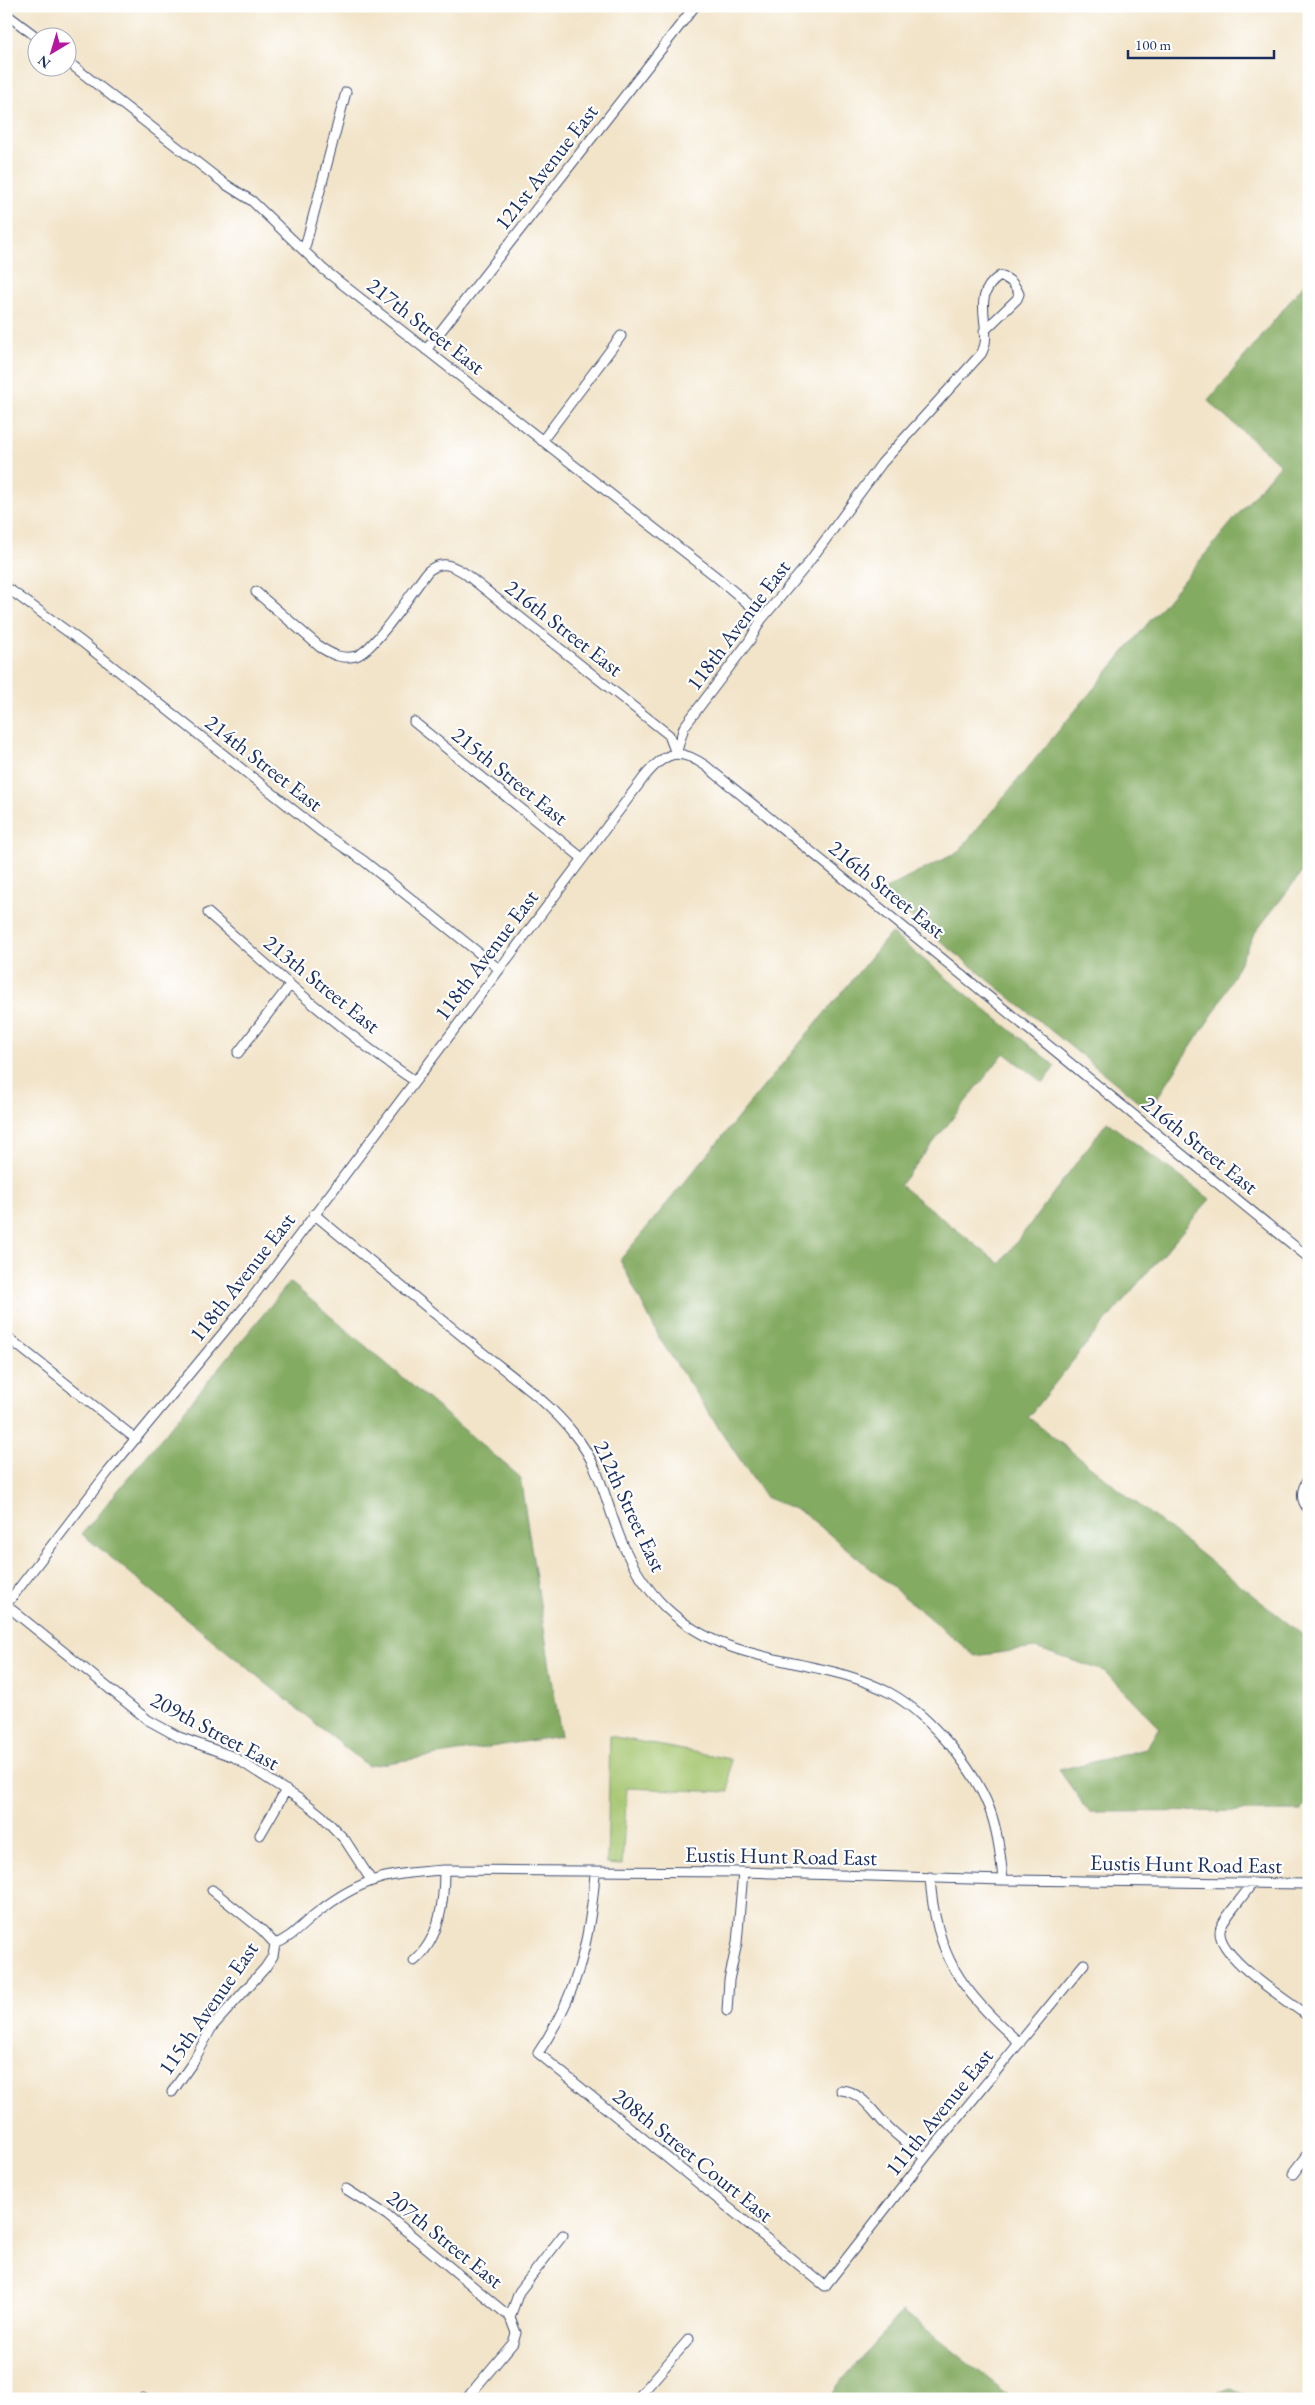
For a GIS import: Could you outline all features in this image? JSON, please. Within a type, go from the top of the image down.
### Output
[{"type":"street","name":"121st Avenue East","points":[[426,350],[694,6]]},
{"type":"street","points":[[6,14],[28,30]]},
{"type":"street","name":"217th Street East","points":[[78,70],[201,166],[252,201],[304,251],[426,350],[751,606],[761,620]]},
{"type":"street","points":[[304,251],[346,92]]},
{"type":"street","name":"118th Avenue East","points":[[6,1605],[136,1438],[252,1298],[657,761],[669,754],[676,754],[684,727],[750,640],[761,620],[806,566],[882,463],[981,354],[984,350],[983,298],[994,280],[1000,276],[1008,278],[1015,285],[1019,294],[1018,299],[984,330]]},
{"type":"street","points":[[542,440],[621,336]]},
{"type":"street","name":"216th Street East","points":[[256,592],[331,654],[347,658],[365,652],[428,571],[439,564],[446,564],[463,572],[669,735],[676,754],[688,755],[706,766],[1309,1258]]},
{"type":"street","name":"214th Street East","points":[[6,587],[82,642],[320,830],[364,861],[499,969]]},
{"type":"street","name":"215th Street East","points":[[414,722],[582,858]]},
{"type":"street","name":"213th Street East","points":[[208,913],[290,985],[390,1064],[415,1081]]},
{"type":"street","points":[[238,1054],[290,985]]},
{"type":"street","name":"212th Street East","points":[[314,1214],[562,1420],[595,1465],[629,1558],[642,1580],[668,1609],[702,1634],[721,1644],[740,1652],[856,1678],[892,1694],[924,1717],[962,1760],[988,1802],[1000,1840],[1003,1880]]},
{"type":"street","points":[[7,1339],[136,1438]]},
{"type":"street","points":[[1309,1478],[1301,1494],[1309,1510]]},
{"type":"street","name":"209th Street East","points":[[6,1605],[148,1720],[179,1737],[234,1757],[308,1804],[334,1828],[354,1852],[371,1880]]},
{"type":"street","points":[[260,1835],[286,1790]]},
{"type":"street","points":[[414,1961],[429,1945],[439,1920],[444,1891],[444,1870]]},
{"type":"street","name":"Eustis Hunt Road East","points":[[275,1944],[290,1937],[317,1913],[338,1898],[371,1880],[400,1873],[444,1870],[595,1873],[743,1872],[1003,1880],[1309,1884]]},
{"type":"street","points":[[727,2011],[729,1980],[737,1943],[743,1872]]},
{"type":"street","name":"208th Street Court East","points":[[595,1873],[592,1913],[581,1967],[560,2018],[538,2053],[825,2286]]},
{"type":"street","points":[[930,1877],[934,1917],[950,1963],[963,1986],[979,2005],[1020,2043]]},
{"type":"street","points":[[1252,1883],[1220,1928],[1219,1937],[1222,1945],[1239,1963],[1309,2017]]},
{"type":"street","points":[[212,1890],[262,1930],[275,1944]]},
{"type":"street","name":"115th Avenue East","points":[[172,2092],[193,2062],[212,2027],[265,1968],[273,1956],[275,1944]]},
{"type":"street","name":"111th Avenue East","points":[[825,2286],[925,2158],[1084,1964]]},
{"type":"street","points":[[841,2090],[849,2091],[859,2097],[886,2125],[925,2158]]},
{"type":"street","points":[[1293,2174],[1309,2153]]},
{"type":"street","name":"207th Street East","points":[[346,2189],[387,2215],[511,2322]]},
{"type":"street","points":[[466,2399],[513,2343],[516,2333],[511,2322],[519,2292],[563,2235]]},
{"type":"street","points":[[637,2399],[689,2340]]},
{"type":"green space","points":[[1309,278],[1309,875],[1303,871],[1254,934],[1218,1006],[1149,1110],[880,892],[958,852],[1280,464],[1208,401]]},
{"type":"green space","points":[[891,933],[1055,1066],[1043,1083],[1004,1053],[900,1185],[1000,1264],[1107,1122],[1210,1199],[1092,1337],[1028,1417],[1309,1640],[1309,1801],[1301,1811],[1089,1812],[1059,1770],[1146,1749],[1159,1727],[1104,1671],[1035,1648],[975,1656],[804,1513],[765,1497],[661,1341],[620,1260]]},
{"type":"green space","points":[[290,1282],[520,1477],[561,1736],[368,1766],[82,1534]]},
{"type":"green space","points":[[610,1736],[730,1759],[729,1792],[627,1788],[622,1865],[607,1864]]},
{"type":"green space","points":[[903,2311],[1014,2399],[830,2399],[838,2385]]},
{"type":"green space","points":[[1229,2388],[1251,2396],[1251,2399],[1201,2399]]}]
